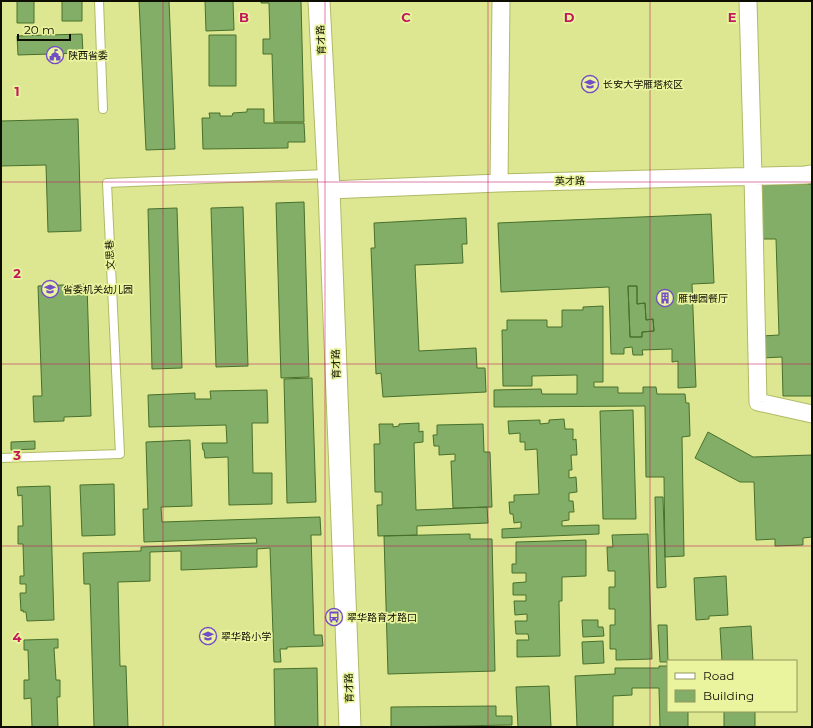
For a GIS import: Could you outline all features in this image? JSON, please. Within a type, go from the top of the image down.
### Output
[{"type":"street","name":"育才路","points":[[319,1],[328,182],[350,727]]},
{"type":"street","points":[[498,183],[501,1]]},
{"type":"street","points":[[748,1],[758,402],[812,414]]},
{"type":"street","name":"英才路","points":[[328,182],[498,183],[812,174]]},
{"type":"lane","points":[[99,1],[104,109]]},
{"type":"lane","name":"文思巷","points":[[1,458],[120,454],[107,183],[328,182]]},
{"type":"building","points":[[17,1],[34,1],[34,23],[17,23]]},
{"type":"building","points":[[62,1],[82,1],[82,21],[62,21]]},
{"type":"building","points":[[139,1],[169,1],[175,149],[146,150]]},
{"type":"building","points":[[205,1],[233,1],[234,30],[206,31]]},
{"type":"building","points":[[261,1],[301,1],[304,122],[274,122],[272,54],[263,54],[263,39],[270,39],[269,3],[261,3]]},
{"type":"building","points":[[82,34],[83,53],[18,55],[17,36]]},
{"type":"building","points":[[209,35],[236,35],[236,86],[209,86]]},
{"type":"building","points":[[247,109],[264,109],[264,123],[304,123],[305,142],[288,142],[288,148],[203,149],[202,118],[210,118],[209,113],[220,113],[220,116],[232,116],[233,113],[247,112]]},
{"type":"building","points":[[78,119],[81,231],[48,232],[46,165],[1,166],[1,121]]},
{"type":"building","points":[[812,184],[812,396],[783,396],[782,357],[762,358],[762,336],[779,335],[776,239],[761,239],[759,185]]},
{"type":"building","points":[[304,202],[309,377],[281,378],[276,203]]},
{"type":"building","points":[[243,207],[248,366],[216,367],[211,208]]},
{"type":"building","points":[[177,208],[182,368],[152,369],[148,209]]},
{"type":"building","name":"雁博园餐厅","points":[[711,214],[714,283],[692,284],[696,387],[678,388],[678,361],[672,362],[672,349],[642,350],[643,355],[633,355],[632,347],[624,348],[624,354],[611,354],[609,287],[501,292],[498,223]],"holes":[[[628,286],[637,286],[637,304],[645,303],[646,320],[653,319],[654,331],[642,332],[642,337],[630,337]]]},
{"type":"building","points":[[466,218],[467,244],[462,244],[463,263],[415,265],[419,351],[476,348],[477,368],[485,368],[486,392],[383,397],[381,373],[376,374],[371,248],[375,248],[374,223]]},
{"type":"building","points":[[87,284],[91,416],[64,417],[64,421],[34,422],[33,396],[42,396],[38,286]]},
{"type":"building","points":[[628,286],[637,286],[637,304],[645,303],[646,320],[653,319],[654,331],[642,332],[642,337],[630,337]]},
{"type":"building","points":[[603,306],[603,382],[594,382],[594,387],[618,387],[618,393],[643,393],[643,387],[656,387],[657,394],[685,394],[686,403],[689,403],[690,436],[682,437],[684,556],[665,557],[664,477],[646,477],[645,406],[494,407],[494,390],[541,389],[542,394],[577,394],[577,375],[532,376],[532,386],[503,386],[502,330],[507,330],[507,320],[547,320],[547,327],[562,327],[562,310],[583,310],[583,307]]},
{"type":"building","points":[[312,378],[316,502],[287,503],[284,379]]},
{"type":"building","points":[[267,390],[268,423],[252,423],[253,473],[272,473],[272,504],[229,505],[228,457],[205,458],[202,443],[227,443],[226,425],[149,427],[148,395],[195,393],[195,399],[211,399],[210,391]]},
{"type":"building","points":[[633,410],[636,519],[603,519],[600,411]]},
{"type":"building","points":[[564,419],[565,429],[573,429],[573,440],[576,439],[577,455],[571,455],[572,470],[569,470],[569,478],[576,477],[577,492],[569,493],[569,501],[573,501],[574,512],[569,512],[569,520],[562,521],[562,526],[599,525],[599,534],[502,538],[502,529],[521,528],[521,522],[514,523],[513,514],[510,514],[509,502],[514,502],[514,495],[539,494],[537,449],[525,450],[525,442],[520,442],[520,433],[509,434],[508,421],[540,420],[540,424],[549,423],[549,420]]},
{"type":"building","points":[[419,423],[419,432],[423,431],[423,442],[414,443],[416,510],[487,507],[488,523],[417,526],[417,535],[378,536],[377,505],[382,505],[382,492],[375,492],[374,444],[380,444],[379,424],[393,424],[393,427],[399,426],[399,424]]},
{"type":"building","points":[[483,424],[484,452],[490,452],[492,507],[453,508],[451,461],[455,461],[455,454],[439,455],[439,446],[434,446],[433,435],[437,435],[437,425]]},
{"type":"building","points":[[708,432],[753,457],[812,455],[812,537],[803,538],[803,545],[775,546],[775,539],[756,540],[754,482],[740,482],[695,458]]},
{"type":"building","points":[[190,440],[192,506],[161,507],[162,522],[320,517],[321,535],[311,535],[314,635],[322,635],[323,646],[287,647],[287,649],[280,649],[281,662],[274,662],[270,548],[257,549],[257,567],[181,570],[181,551],[150,552],[150,581],[118,582],[120,666],[126,666],[128,727],[94,727],[90,584],[84,584],[83,553],[141,551],[141,547],[257,543],[256,538],[144,542],[143,509],[148,509],[146,442]]},
{"type":"building","points":[[35,441],[35,449],[11,450],[11,442]]},
{"type":"building","points":[[114,484],[115,535],[82,536],[80,485]]},
{"type":"building","points":[[50,486],[54,620],[27,621],[26,612],[23,612],[23,610],[21,611],[20,593],[26,593],[26,584],[20,584],[20,576],[24,576],[23,544],[18,544],[18,526],[23,526],[22,495],[18,496],[17,487]]},
{"type":"building","points":[[655,497],[663,497],[666,587],[657,588]]},
{"type":"building","points":[[470,534],[470,539],[492,539],[495,671],[388,674],[384,536]]},
{"type":"building","points":[[648,534],[652,659],[616,660],[616,649],[610,649],[610,625],[615,625],[615,609],[609,609],[609,587],[615,587],[615,571],[608,571],[607,547],[613,547],[612,535]]},
{"type":"building","points":[[586,540],[586,576],[562,577],[562,601],[559,601],[560,656],[517,657],[517,640],[529,640],[528,634],[516,634],[515,621],[527,621],[527,614],[515,615],[514,601],[526,601],[526,595],[513,595],[513,583],[526,582],[526,573],[512,573],[512,564],[516,564],[516,542]]},
{"type":"building","points":[[726,576],[728,615],[709,616],[709,619],[696,620],[694,578]]},
{"type":"building","points":[[582,620],[598,620],[598,627],[603,627],[604,636],[583,637]]},
{"type":"building","points":[[658,625],[667,625],[668,660],[667,662],[660,662]]},
{"type":"building","points":[[751,626],[753,660],[722,660],[720,628]]},
{"type":"building","points":[[58,639],[58,648],[54,648],[56,680],[60,680],[60,697],[57,697],[58,727],[32,727],[31,698],[24,699],[24,680],[29,680],[28,650],[24,650],[24,640]]},
{"type":"building","points":[[603,641],[604,663],[583,664],[582,642]]},
{"type":"building","points":[[659,666],[667,666],[667,712],[688,712],[688,727],[660,727],[659,688],[632,688],[632,695],[613,696],[613,727],[577,727],[575,676],[615,674],[615,668],[659,668]]},
{"type":"building","points":[[317,668],[318,727],[275,727],[274,669]]},
{"type":"building","points":[[549,686],[551,727],[518,727],[516,687]]},
{"type":"building","points":[[496,706],[496,716],[512,716],[512,725],[391,727],[391,707]]},
{"type":"building","points":[[724,712],[755,712],[755,727],[724,727]]},
{"type":"place","name":"陕西省委","points":[[55,55]]},
{"type":"place","name":"长安大学雁塔校区","points":[[590,84]]},
{"type":"place","name":"省委机关幼儿园","points":[[50,289]]},
{"type":"place","name":"雁博园餐厅","points":[[665,298]]},
{"type":"place","name":"翠华路育才路口","points":[[334,617]]},
{"type":"place","name":"翠华路小学","points":[[208,636]]}]
